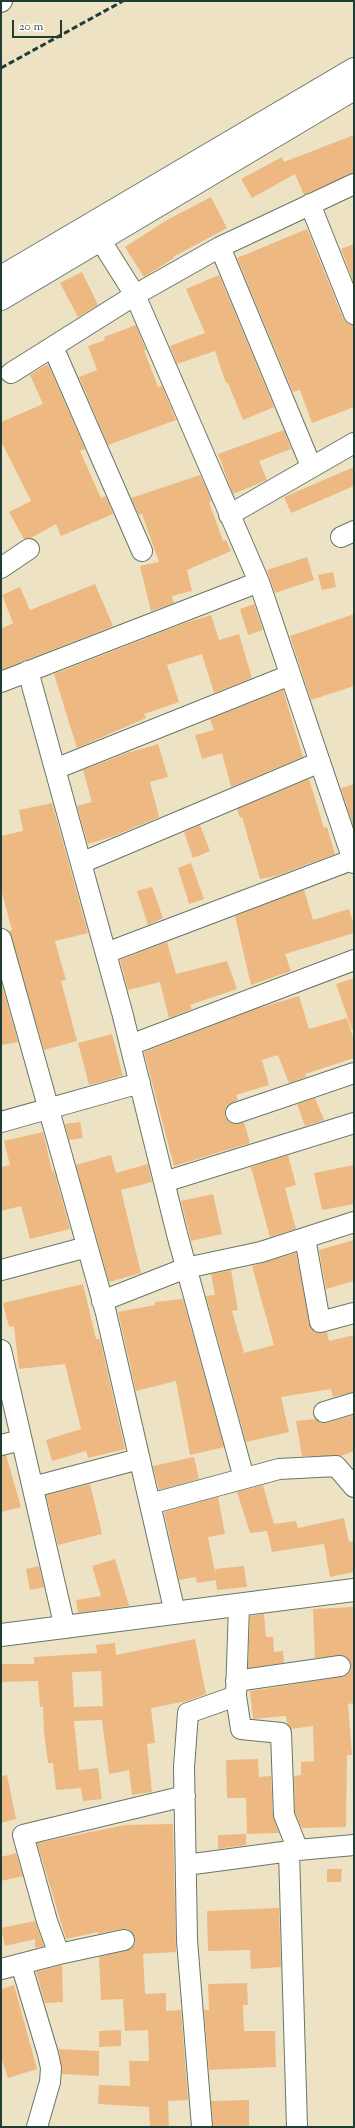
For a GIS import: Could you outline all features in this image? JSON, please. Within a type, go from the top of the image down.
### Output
[{"type":"main road","points":[[1,277],[354,70]]},
{"type":"main road","points":[[1,300],[354,89]]},
{"type":"main road","points":[[1,1635],[354,1590]]},
{"type":"street","points":[[11,373],[135,295],[220,247],[354,184]]},
{"type":"street","points":[[310,204],[354,314]]},
{"type":"street","points":[[102,241],[135,295],[259,582],[354,861],[106,953]]},
{"type":"street","points":[[220,247],[311,466]]},
{"type":"street","points":[[53,347],[142,550]]},
{"type":"street","points":[[229,515],[311,466],[354,443]]},
{"type":"street","points":[[1,568],[29,549]]},
{"type":"street","points":[[1,682],[259,582]]},
{"type":"street","points":[[28,671],[106,953],[186,1268],[244,1478]]},
{"type":"street","points":[[55,769],[290,675]]},
{"type":"street","points":[[81,863],[320,762]]},
{"type":"street","points":[[1,938],[102,1301],[175,1613]]},
{"type":"street","points":[[130,1045],[354,960]]},
{"type":"street","points":[[236,1113],[354,1073]]},
{"type":"street","points":[[1,1122],[140,1083]]},
{"type":"street","points":[[164,1182],[354,1123]]},
{"type":"street","points":[[102,1301],[186,1268],[261,1252],[354,1222]]},
{"type":"street","points":[[305,1238],[320,1322],[354,1313]]},
{"type":"street","points":[[1,1270],[87,1247]]},
{"type":"street","points":[[1,1350],[65,1628]]},
{"type":"street","points":[[324,1412],[354,1403]]},
{"type":"street","points":[[1,1445],[21,1440]]},
{"type":"street","points":[[33,1487],[139,1459]]},
{"type":"street","points":[[150,1504],[280,1469],[336,1466],[354,1487]]},
{"type":"street","points":[[239,1605],[236,1689],[241,1730],[281,1733],[284,1815],[293,1851],[297,2127]]},
{"type":"street","points":[[202,2127],[187,1940],[184,1767],[188,1713],[236,1689],[340,1666]]},
{"type":"street","points":[[59,1954],[47,1921],[23,1835],[185,1796]]},
{"type":"street","points":[[186,1865],[293,1851],[354,1845]]},
{"type":"street","points":[[1,1969],[59,1954],[124,1940]]},
{"type":"street","points":[[21,1964],[51,2068],[50,2082],[37,2127]]},
{"type":"building","points":[[354,135],[354,173],[304,195],[295,174],[252,198],[241,179],[282,157],[284,162]]},
{"type":"building","points":[[211,197],[227,228],[173,257],[174,258],[144,277],[125,247],[167,220]]},
{"type":"building","points":[[307,229],[343,318],[347,323],[354,325],[354,407],[312,423],[300,390],[293,392],[237,258]]},
{"type":"building","points":[[354,244],[354,283],[341,249]]},
{"type":"building","points":[[82,272],[98,305],[78,317],[60,283]]},
{"type":"building","points":[[219,275],[274,407],[243,420],[228,383],[226,383],[215,351],[177,364],[170,346],[205,333],[186,289]]},
{"type":"building","points":[[136,325],[158,387],[162,386],[176,420],[108,445],[79,377],[97,370],[88,346],[105,340],[104,337]]},
{"type":"building","points":[[48,364],[85,449],[80,451],[101,498],[106,496],[113,514],[61,536],[56,524],[31,538],[24,539],[9,512],[31,501],[1,441],[1,422],[43,404],[30,375]]},
{"type":"building","points":[[284,430],[291,449],[259,461],[267,480],[233,494],[218,454]]},
{"type":"building","points":[[354,467],[354,486],[291,513],[284,497]]},
{"type":"building","points":[[200,475],[212,501],[209,502],[223,541],[226,540],[231,551],[187,570],[192,591],[172,596],[174,603],[151,611],[140,566],[159,562],[142,514],[139,515],[131,498]]},
{"type":"building","points":[[307,557],[314,580],[275,593],[267,570]]},
{"type":"building","points":[[333,572],[336,587],[322,590],[318,575]]},
{"type":"building","points":[[95,584],[113,626],[1,670],[1,629],[13,623],[2,595],[20,587],[30,610]]},
{"type":"building","points":[[254,604],[263,630],[248,635],[240,609]]},
{"type":"building","points":[[354,614],[354,686],[311,700],[290,636]]},
{"type":"building","points":[[211,615],[219,640],[239,634],[252,678],[214,693],[202,654],[167,665],[179,702],[144,714],[146,718],[77,748],[54,674],[185,623]]},
{"type":"building","points":[[283,690],[303,757],[231,787],[222,753],[202,759],[195,735],[214,730],[210,719]]},
{"type":"building","points":[[158,744],[168,777],[150,782],[159,817],[114,836],[88,844],[77,806],[92,802],[83,770],[127,753]]},
{"type":"building","points":[[309,779],[324,828],[327,827],[335,854],[276,876],[260,879],[242,817],[240,818],[237,809]]},
{"type":"building","points":[[354,784],[354,825],[353,825],[341,788]]},
{"type":"building","points":[[52,803],[88,933],[55,941],[66,980],[61,981],[77,1041],[44,1050],[9,931],[12,930],[1,889],[1,836],[23,831],[19,810]]},
{"type":"building","points":[[200,825],[210,851],[193,858],[184,832]]},
{"type":"building","points":[[191,863],[204,899],[189,904],[178,868]]},
{"type":"building","points":[[152,887],[163,918],[148,925],[137,891]]},
{"type":"building","points":[[304,890],[313,920],[349,909],[354,925],[354,933],[285,954],[291,971],[251,985],[235,916]]},
{"type":"building","points":[[167,942],[176,974],[227,961],[237,989],[190,1005],[192,1009],[169,1018],[160,982],[128,990],[120,960]]},
{"type":"building","points":[[354,978],[354,1029],[352,1030],[336,984]]},
{"type":"building","points":[[1,982],[18,1042],[1,1045]]},
{"type":"building","points":[[299,996],[309,1029],[347,1018],[354,1041],[354,1058],[305,1074],[306,1077],[289,1083],[278,1055],[262,1060],[269,1085],[236,1095],[238,1100],[228,1105],[225,1111],[225,1117],[229,1122],[234,1124],[244,1122],[250,1143],[174,1166],[144,1052],[256,1009]]},
{"type":"building","points":[[112,1034],[123,1076],[89,1085],[78,1043]]},
{"type":"building","points":[[315,1098],[324,1120],[305,1126],[297,1104]]},
{"type":"building","points":[[80,1122],[83,1138],[69,1140],[65,1124]]},
{"type":"building","points":[[43,1132],[52,1171],[54,1171],[70,1229],[30,1239],[21,1206],[1,1211],[1,1167],[10,1165],[4,1141]]},
{"type":"building","points":[[111,1155],[116,1173],[148,1164],[152,1182],[121,1190],[141,1273],[109,1282],[76,1165]]},
{"type":"building","points":[[288,1155],[296,1185],[285,1188],[296,1229],[270,1237],[251,1167]]},
{"type":"building","points":[[354,1165],[354,1204],[322,1210],[314,1173]]},
{"type":"building","points":[[213,1194],[222,1234],[191,1241],[181,1201]]},
{"type":"building","points":[[354,1240],[354,1281],[326,1289],[319,1250]]},
{"type":"building","points":[[296,1253],[311,1329],[317,1333],[327,1332],[329,1341],[354,1335],[354,1392],[333,1397],[331,1389],[281,1397],[289,1432],[246,1442],[206,1296],[215,1295],[211,1274],[231,1270],[238,1310],[232,1311],[244,1353],[274,1345],[252,1266]]},
{"type":"building","points":[[83,1284],[96,1339],[100,1339],[125,1449],[88,1458],[86,1451],[52,1461],[46,1440],[81,1429],[65,1364],[19,1369],[14,1326],[9,1327],[3,1303]]},
{"type":"building","points":[[183,1299],[224,1447],[190,1455],[176,1381],[136,1391],[118,1312],[155,1305],[155,1302]]},
{"type":"building","points":[[354,1415],[354,1451],[341,1456],[302,1456],[296,1421],[315,1419],[321,1423],[327,1423]]},
{"type":"building","points":[[6,1455],[21,1507],[1,1512],[1,1456]]},
{"type":"building","points":[[194,1457],[199,1479],[159,1490],[153,1466]]},
{"type":"building","points":[[90,1484],[102,1534],[58,1545],[46,1495]]},
{"type":"building","points":[[263,1485],[274,1524],[296,1521],[298,1528],[344,1518],[349,1542],[354,1541],[354,1572],[330,1577],[324,1544],[272,1552],[267,1531],[250,1533],[237,1492]]},
{"type":"building","points":[[218,1497],[225,1534],[208,1537],[216,1577],[215,1569],[244,1566],[247,1587],[217,1590],[216,1580],[197,1583],[196,1577],[179,1580],[164,1512]]},
{"type":"building","points":[[115,1559],[129,1606],[78,1613],[76,1600],[101,1596],[92,1566]]},
{"type":"building","points":[[39,1566],[44,1587],[30,1590],[26,1569]]},
{"type":"building","points":[[354,1607],[354,1703],[348,1704],[352,1755],[347,1755],[346,1827],[302,1828],[295,1813],[294,1776],[301,1775],[301,1762],[314,1761],[313,1726],[291,1729],[287,1723],[286,1716],[253,1719],[250,1691],[347,1675],[351,1670],[351,1664],[345,1656],[315,1658],[313,1609]]},
{"type":"building","points":[[264,1614],[266,1637],[273,1637],[274,1652],[283,1651],[284,1663],[248,1668],[250,1616]]},
{"type":"building","points":[[195,1639],[206,1694],[187,1701],[151,1708],[155,1743],[147,1744],[152,1792],[132,1795],[129,1770],[109,1774],[102,1720],[74,1721],[79,1770],[98,1768],[102,1799],[83,1801],[81,1788],[56,1790],[53,1763],[48,1763],[44,1732],[43,1707],[40,1707],[38,1681],[1,1682],[1,1664],[34,1664],[34,1657],[97,1653],[96,1645],[115,1643],[116,1655]],"holes":[[[101,1671],[103,1706],[74,1707],[72,1672]]]},
{"type":"building","points":[[258,1759],[259,1777],[271,1776],[273,1816],[279,1833],[247,1834],[246,1798],[227,1798],[226,1760]]},
{"type":"building","points":[[7,1775],[16,1819],[1,1823],[1,1776]]},
{"type":"building","points":[[173,1824],[176,1952],[143,1954],[145,1994],[166,1993],[166,2011],[181,2010],[188,2100],[168,2101],[169,2127],[150,2127],[149,2107],[98,2104],[99,2085],[130,2086],[129,2061],[149,2061],[148,2030],[125,2031],[123,1999],[101,2000],[99,1957],[131,1949],[135,1943],[135,1937],[128,1929],[122,1929],[98,1934],[98,1932],[66,1939],[37,1843],[125,1825]]},
{"type":"building","points":[[246,1834],[246,1845],[218,1849],[218,1835]]},
{"type":"building","points":[[16,1853],[23,1876],[1,1881],[1,1857]]},
{"type":"building","points":[[327,1869],[342,1869],[341,1882],[327,1882]]},
{"type":"building","points":[[279,1908],[281,1967],[251,1969],[250,1950],[208,1951],[207,1911]]},
{"type":"building","points":[[35,1921],[44,1946],[35,1948],[35,1939],[5,1946],[1,1928]]},
{"type":"building","points":[[62,1965],[63,2002],[45,2003],[36,1972]]},
{"type":"building","points":[[247,1983],[248,2005],[243,2005],[244,2031],[275,2031],[276,2067],[209,2070],[204,2010],[209,2010],[208,1984]]},
{"type":"building","points":[[14,1985],[37,2069],[8,2078],[1,2057],[1,1989]]},
{"type":"building","points":[[121,2030],[121,2046],[99,2047],[99,2031]]},
{"type":"building","points":[[59,2049],[99,2051],[99,2076],[62,2074]]},
{"type":"building","points":[[249,2100],[249,2127],[213,2127],[211,2101]]},
{"type":"railway","points":[[1,68],[123,1]]}]
